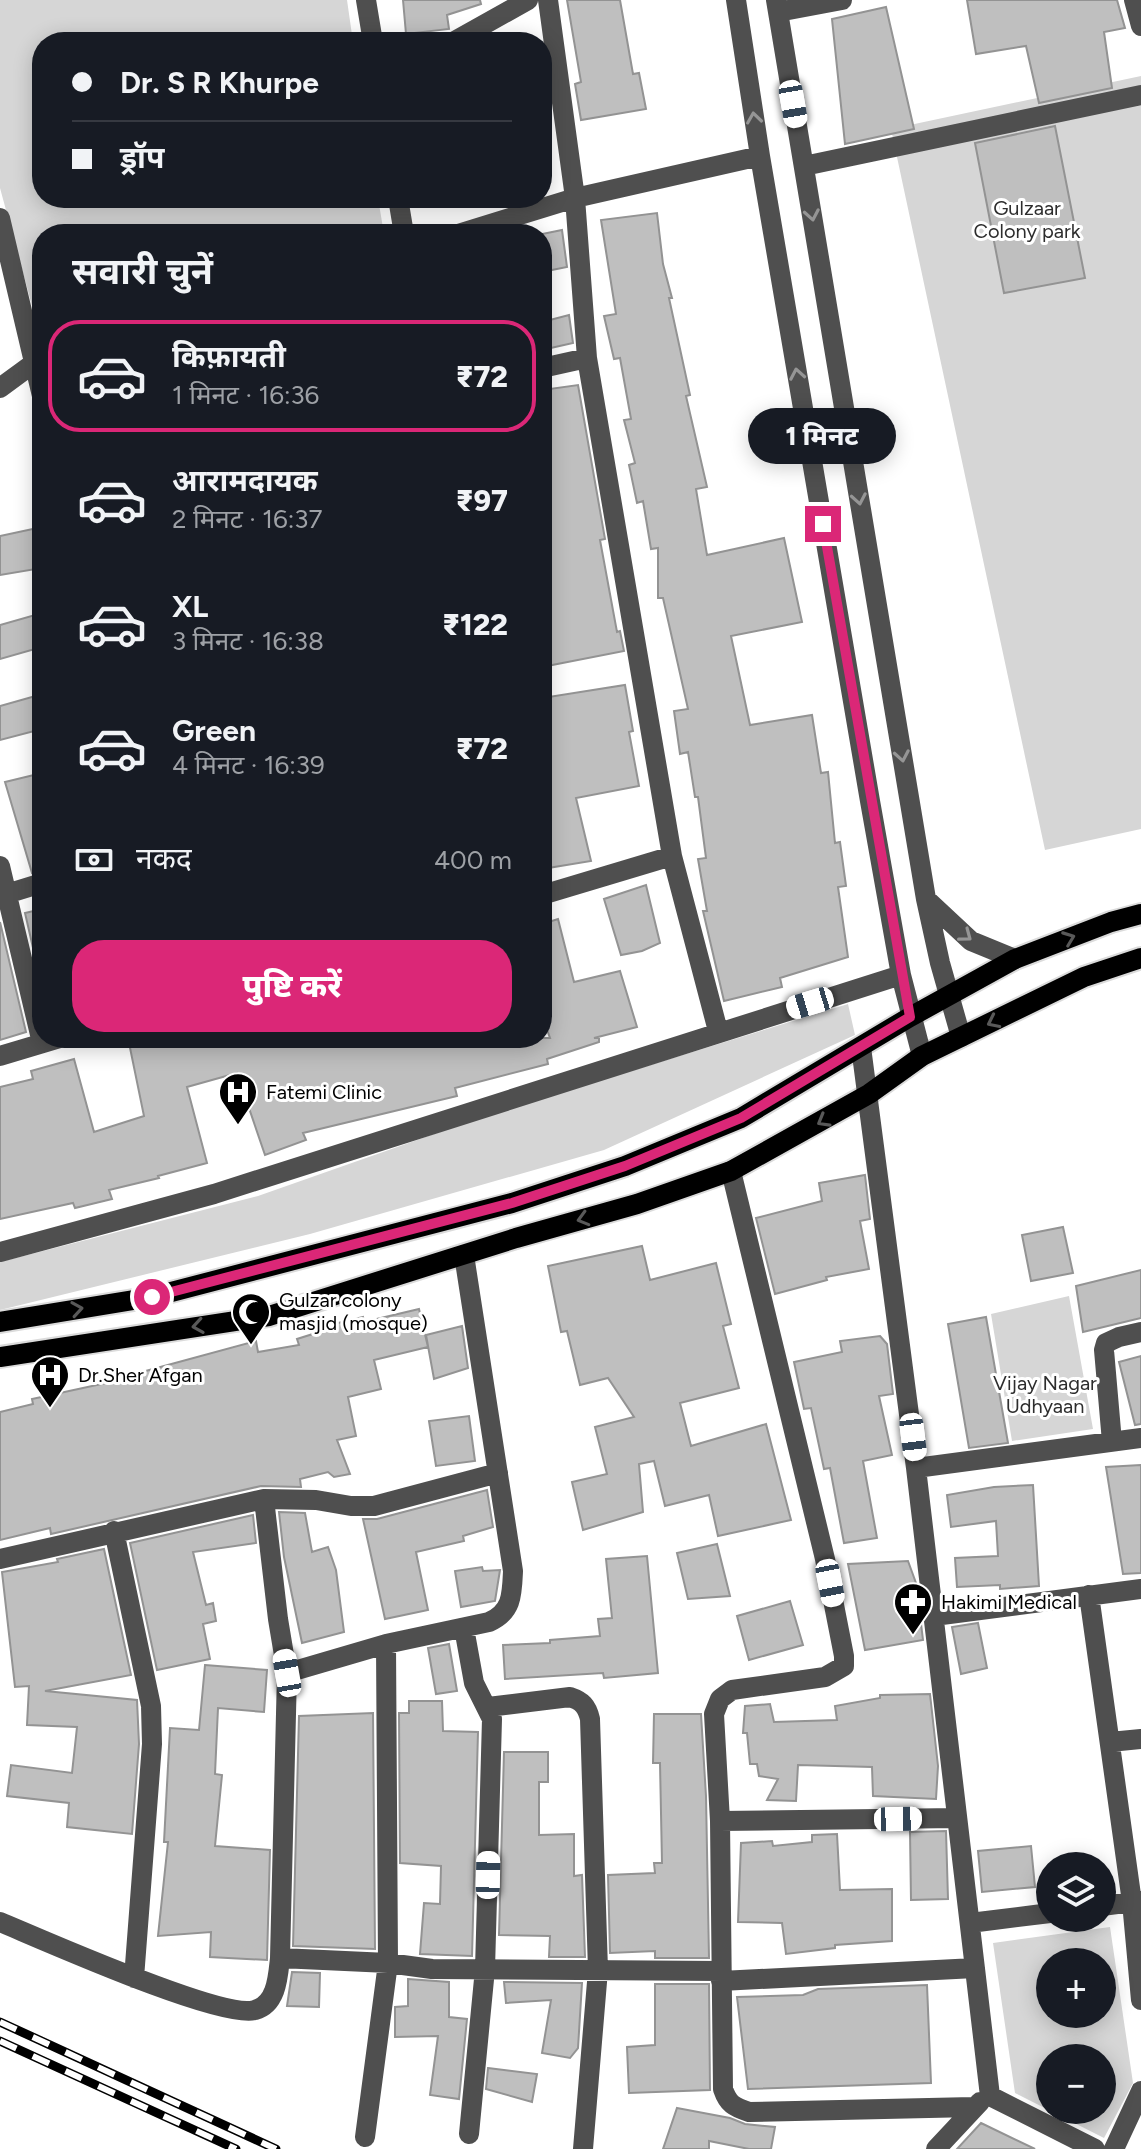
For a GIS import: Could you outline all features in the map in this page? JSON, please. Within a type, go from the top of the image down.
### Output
[{"type":"main road","points":[[0,1322],[152,1297],[512,1203],[625,1166],[741,1118],[910,1017],[1015,959],[1111,922],[1141,914]]},
{"type":"main road","points":[[0,1357],[269,1316],[637,1204],[731,1171],[869,1094],[922,1056],[1084,977],[1141,958]]},
{"type":"street","points":[[366,0],[371,32]]},
{"type":"street","points":[[471,32],[528,0]]},
{"type":"street","points":[[548,0],[575,198],[587,358],[672,856],[718,1031]]},
{"type":"street","points":[[736,0],[901,975],[922,1056]]},
{"type":"street","points":[[842,0],[777,6],[926,899],[961,1037]]},
{"type":"street","points":[[1134,0],[1141,26]]},
{"type":"street","points":[[804,166],[1141,95]]},
{"type":"street","points":[[552,205],[760,156]]},
{"type":"street","points":[[490,224],[542,208]]},
{"type":"street","points":[[0,218],[32,325]]},
{"type":"street","points":[[552,366],[587,358]]},
{"type":"street","points":[[0,388],[32,364]]},
{"type":"street","points":[[552,892],[672,856]]},
{"type":"street","points":[[0,866],[3,895],[32,983]]},
{"type":"street","points":[[3,895],[32,886]]},
{"type":"street","points":[[926,899],[971,941],[1015,959]]},
{"type":"street","points":[[0,1252],[214,1194],[901,975]]},
{"type":"street","points":[[0,1056],[32,1047]]},
{"type":"street","points":[[861,1047],[916,1468],[975,1968],[982,2101],[936,2149]]},
{"type":"street","points":[[731,1171],[825,1559],[844,1666],[825,1677],[732,1690],[720,1699],[714,1714],[720,1821],[723,2089],[727,2101],[749,2112],[982,2101],[1095,2149]]},
{"type":"street","points":[[287,1673],[386,1644],[464,1628],[500,1617],[510,1606],[513,1571],[464,1255]]},
{"type":"street","points":[[1112,1442],[1104,1350],[1106,1343],[1141,1332]]},
{"type":"street","points":[[916,1468],[1141,1438]]},
{"type":"street","points":[[0,1559],[264,1499],[374,1506],[498,1473]]},
{"type":"street","points":[[0,1922],[134,1978],[236,2011],[257,2010],[277,1987],[287,1673],[264,1499]]},
{"type":"street","points":[[114,1531],[151,1706],[152,1744],[134,1978]]},
{"type":"street","points":[[934,1616],[1141,1589]]},
{"type":"street","points":[[1089,1595],[1137,1901],[1141,2000]]},
{"type":"street","points":[[464,1628],[474,1683],[492,1719],[485,1969],[469,2134]]},
{"type":"street","points":[[365,2137],[388,1963],[386,1644]]},
{"type":"street","points":[[488,1707],[570,1697],[588,1709],[598,1970],[583,2149]]},
{"type":"street","points":[[1110,1742],[1141,1739]]},
{"type":"street","points":[[720,1821],[957,1818]]},
{"type":"street","points":[[1116,1904],[1137,1901]]},
{"type":"street","points":[[970,1923],[1036,1915]]},
{"type":"street","points":[[280,1958],[388,1963],[432,1969],[598,1970],[721,1976],[975,1968]]},
{"type":"street","points":[[1114,2149],[1141,2091]]},
{"type":"green space","points":[[0,0],[347,0],[352,32],[32,32],[32,208],[380,208],[382,224],[32,224],[32,306],[0,188]]},
{"type":"green space","name":"Gulzaar Colony park","points":[[1141,76],[1141,829],[1045,850],[891,129]]},
{"type":"green space","points":[[848,1004],[855,1035],[604,1150],[310,1234],[0,1310],[0,1262],[258,1196],[491,1114]]},
{"type":"green space","name":"Vijay Nagar Udhyaan","points":[[1069,1296],[1093,1429],[1012,1441],[991,1314]]},
{"type":"green space","points":[[1073,1932],[1111,1932],[1113,1948],[1036,1948],[1036,2028],[1116,2028],[1116,1968],[1133,2083],[1116,2115],[1116,2044],[1036,2044],[1036,2104],[1015,2093],[993,1943]]},
{"type":"green space","points":[[1076,2124],[1111,2124],[1104,2138]]},
{"type":"building","points":[[403,0],[480,0],[481,4],[447,15],[449,29],[406,32]]},
{"type":"building","points":[[567,0],[620,0],[633,74],[639,73],[646,109],[581,120],[575,84],[581,82]]},
{"type":"building","points":[[967,0],[1117,0],[1125,28],[1104,32],[1112,88],[1039,103],[1026,46],[976,54]]},
{"type":"building","points":[[886,7],[914,129],[845,144],[832,19]]},
{"type":"building","points":[[1055,126],[1085,278],[1004,293],[975,143]]},
{"type":"building","points":[[657,213],[663,264],[672,298],[669,298],[690,395],[686,396],[707,487],[696,489],[707,555],[784,538],[802,622],[731,636],[750,725],[812,715],[821,773],[828,772],[835,843],[840,842],[846,886],[838,887],[848,957],[780,978],[782,987],[724,1001],[703,911],[707,911],[698,859],[706,858],[698,797],[695,797],[688,752],[680,754],[674,711],[688,709],[663,598],[658,598],[658,548],[651,549],[643,501],[637,503],[629,465],[635,463],[624,420],[631,419],[620,358],[614,359],[604,316],[616,314],[601,220]]},
{"type":"building","points":[[562,230],[567,267],[552,270],[552,232]]},
{"type":"building","points":[[569,315],[573,343],[552,348],[552,319]]},
{"type":"building","points":[[578,385],[605,539],[600,540],[617,632],[620,631],[624,651],[552,665],[552,389]]},
{"type":"building","points":[[32,529],[32,570],[0,575],[0,536]]},
{"type":"building","points":[[32,616],[32,650],[0,659],[0,625]]},
{"type":"building","points":[[625,685],[633,731],[629,732],[639,786],[576,798],[591,861],[552,867],[552,696]]},
{"type":"building","points":[[32,697],[32,732],[0,740],[0,706]]},
{"type":"building","points":[[32,775],[32,873],[5,782]]},
{"type":"building","points":[[646,885],[660,943],[621,955],[604,899]]},
{"type":"building","points":[[32,911],[32,943],[25,913]]},
{"type":"building","points":[[558,919],[574,982],[620,971],[637,1027],[594,1038],[599,1038],[599,1042],[547,1059],[548,1064],[455,1088],[457,1096],[303,1133],[306,1140],[265,1155],[237,1073],[187,1087],[207,1163],[109,1190],[112,1199],[75,1208],[73,1203],[0,1219],[0,1087],[33,1079],[31,1071],[74,1059],[94,1132],[144,1116],[130,1048],[552,1048],[552,921]]},
{"type":"building","points":[[0,922],[26,1032],[0,1040]]},
{"type":"building","points":[[865,1175],[870,1219],[860,1221],[869,1269],[826,1277],[827,1280],[775,1294],[756,1218],[822,1201],[819,1183]]},
{"type":"building","points":[[1063,1227],[1073,1273],[1031,1281],[1022,1235]]},
{"type":"building","points":[[642,1246],[650,1280],[716,1263],[731,1324],[723,1326],[739,1388],[680,1403],[691,1446],[766,1424],[791,1520],[718,1536],[709,1495],[665,1506],[654,1461],[639,1464],[643,1512],[583,1530],[572,1482],[607,1474],[595,1427],[634,1417],[608,1378],[580,1385],[567,1331],[561,1332],[548,1266]]},
{"type":"building","points":[[1141,1270],[1141,1318],[1083,1332],[1076,1286]]},
{"type":"building","points":[[419,1309],[428,1347],[374,1360],[381,1389],[348,1397],[356,1436],[337,1440],[350,1474],[334,1477],[328,1472],[300,1479],[301,1487],[261,1486],[51,1534],[50,1528],[0,1540],[0,1412],[33,1404],[32,1399],[143,1375],[142,1372],[256,1341],[258,1352],[299,1345],[297,1339],[335,1327],[334,1324],[363,1317],[364,1322]]},
{"type":"building","points":[[986,1317],[1008,1443],[969,1448],[948,1324]]},
{"type":"building","points":[[462,1326],[468,1368],[434,1379],[426,1335]]},
{"type":"building","points":[[880,1336],[887,1344],[893,1394],[879,1396],[892,1455],[863,1461],[877,1538],[844,1543],[830,1468],[824,1469],[811,1408],[804,1409],[794,1362],[842,1352],[840,1341]]},
{"type":"building","points":[[1141,1356],[1141,1424],[1135,1425],[1119,1362]]},
{"type":"building","points":[[469,1416],[475,1461],[436,1466],[429,1421]]},
{"type":"building","points":[[1141,1465],[1141,1573],[1123,1574],[1106,1467]]},
{"type":"building","points":[[1033,1485],[1039,1586],[1000,1589],[1000,1585],[957,1587],[955,1558],[998,1556],[996,1521],[951,1527],[947,1495],[994,1487]]},
{"type":"building","points":[[487,1490],[493,1527],[463,1536],[464,1541],[416,1552],[428,1610],[385,1619],[363,1519],[377,1519]]},
{"type":"building","points":[[279,1512],[305,1513],[312,1552],[328,1547],[336,1570],[344,1632],[302,1643],[284,1557]]},
{"type":"building","points":[[253,1515],[256,1543],[193,1552],[206,1605],[213,1603],[216,1621],[203,1624],[210,1659],[157,1670],[130,1543]]},
{"type":"building","points":[[717,1544],[730,1596],[688,1599],[677,1553]]},
{"type":"building","points":[[104,1549],[131,1675],[45,1691],[137,1700],[139,1744],[132,1834],[67,1827],[69,1803],[7,1796],[11,1765],[72,1773],[77,1727],[27,1725],[29,1686],[15,1687],[2,1572],[58,1562],[57,1559]]},
{"type":"building","points":[[647,1556],[658,1673],[604,1678],[603,1673],[505,1679],[503,1645],[600,1636],[598,1619],[612,1618],[606,1559]]},
{"type":"building","points":[[908,1561],[916,1583],[923,1640],[865,1650],[848,1564]]},
{"type":"building","points":[[482,1567],[483,1571],[500,1570],[495,1601],[461,1607],[455,1571]]},
{"type":"building","points":[[790,1601],[803,1645],[749,1660],[737,1616]]},
{"type":"building","points":[[978,1623],[987,1668],[961,1674],[952,1627]]},
{"type":"building","points":[[449,1644],[457,1691],[436,1694],[428,1648]]},
{"type":"building","points":[[205,1665],[267,1670],[264,1712],[218,1708],[215,1774],[222,1775],[215,1846],[270,1850],[267,1960],[210,1957],[211,1932],[158,1936],[168,1842],[164,1842],[170,1728],[199,1730]]},
{"type":"building","points":[[930,1694],[938,1766],[936,1799],[873,1796],[872,1767],[798,1765],[796,1801],[767,1800],[778,1779],[759,1776],[757,1764],[750,1764],[747,1733],[743,1733],[745,1706],[770,1704],[774,1722],[837,1720],[835,1706],[880,1698],[880,1695]]},
{"type":"building","points":[[409,1701],[442,1701],[443,1731],[478,1732],[472,1956],[420,1954],[424,1903],[440,1904],[441,1866],[400,1863],[399,1713],[409,1713]]},
{"type":"building","points":[[373,1713],[375,1949],[293,1946],[299,1716]]},
{"type":"building","points":[[654,1714],[701,1714],[709,1958],[655,1958],[655,1951],[610,1953],[608,1875],[655,1873],[654,1863],[662,1863],[660,1763],[653,1763]]},
{"type":"building","points":[[504,1752],[548,1752],[548,1782],[539,1782],[539,1835],[574,1834],[574,1876],[582,1875],[585,1957],[549,1957],[550,1936],[499,1935]]},
{"type":"building","points":[[946,1831],[948,1899],[911,1900],[910,1832]]},
{"type":"building","points":[[837,1834],[840,1890],[892,1889],[892,1941],[835,1945],[835,1948],[786,1954],[782,1923],[738,1922],[741,1843],[772,1841],[773,1846],[812,1842],[812,1835]]},
{"type":"building","points":[[1031,1846],[1035,1887],[982,1892],[978,1851]]},
{"type":"building","points":[[292,1972],[320,1973],[319,2007],[287,2006]]},
{"type":"building","points":[[408,1979],[449,1982],[449,2017],[467,2019],[459,2099],[430,2095],[438,2036],[395,2037],[395,2007],[408,2006]]},
{"type":"building","points":[[504,1982],[582,1983],[578,2048],[570,2058],[542,2053],[551,2000],[506,2003]]},
{"type":"building","points":[[655,1984],[709,1984],[710,2090],[629,2093],[627,2047],[655,2045]]},
{"type":"building","points":[[927,1985],[931,2083],[748,2089],[737,1997],[803,1995],[818,1989]]},
{"type":"building","points":[[488,2068],[537,2074],[532,2102],[486,2089]]},
{"type":"building","points":[[677,2108],[730,2118],[745,2124],[775,2127],[771,2149],[749,2149],[709,2141],[709,2149],[663,2149]]},
{"type":"building","points":[[981,2123],[1035,2149],[957,2149]]},
{"type":"railway","points":[[0,2022],[276,2149]]},
{"type":"railway","points":[[0,2041],[236,2149]]},
{"type":"place","name":"Fatemi Clinic","points":[[238,1126]]},
{"type":"place","name":"Gulzar colony masjid (mosque)","points":[[251,1346]]},
{"type":"place","name":"Dr.Sher Afgan","points":[[50,1409]]},
{"type":"place","name":"Hakimi Medical","points":[[913,1636]]},
{"type":"route","points":[[152,1297],[512,1203],[625,1166],[741,1118],[910,1017],[823,524]]}]
